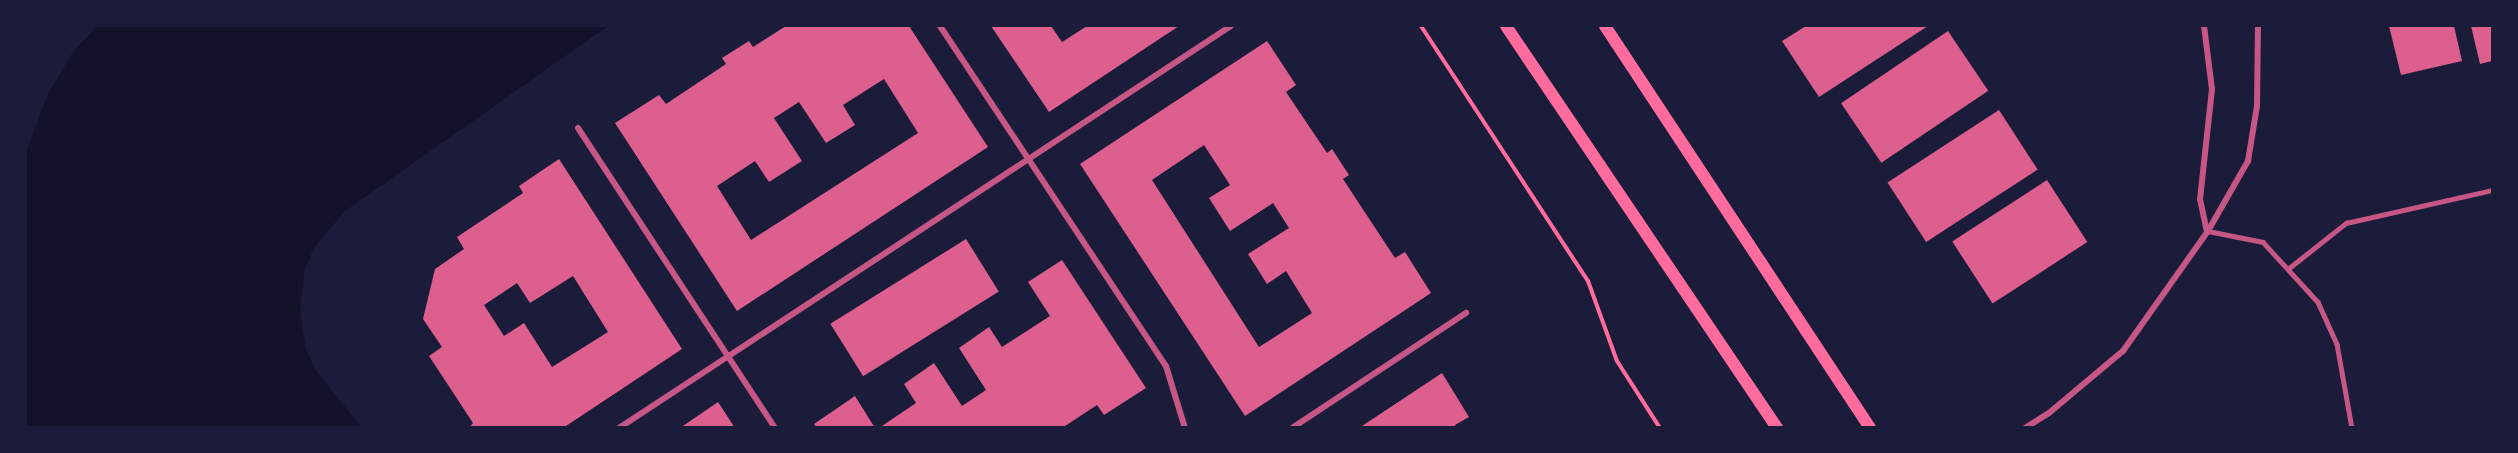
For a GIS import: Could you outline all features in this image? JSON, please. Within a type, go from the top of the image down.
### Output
[{"type":"main road","points":[[1506,26],[1777,428]]},
{"type":"main road","points":[[1605,26],[1870,428]]},
{"type":"street","points":[[940,26],[1166,366],[1185,428]]},
{"type":"street","points":[[619,428],[1231,26]]},
{"type":"street","points":[[2204,26],[2212,89],[2200,199],[2208,231]]},
{"type":"street","points":[[2025,428],[2049,413],[2123,351],[2208,231],[2248,161],[2257,106],[2258,26]]},
{"type":"street","points":[[578,128],[775,428]]},
{"type":"street","points":[[1292,428],[1466,313]]},
{"type":"lane","points":[[2289,268],[2346,223],[2493,190]]},
{"type":"lane","points":[[2208,231],[2263,242],[2318,302],[2337,344],[2352,428]]},
{"type":"path","points":[[1421,26],[1588,281],[1617,361],[1660,428]]},
{"type":"shaded area","points":[[97,26],[608,26],[345,211],[314,248],[305,268],[300,310],[306,350],[315,369],[361,427],[26,427],[26,152],[48,94],[73,52]]},
{"type":"building","points":[[786,26],[909,26],[988,147],[737,311],[615,123],[659,95],[666,104],[726,64],[722,58],[749,41],[753,47]],"holes":[[[884,79],[918,133],[751,240],[717,186],[755,161],[769,182],[802,161],[774,118],[799,102],[826,143],[855,125],[843,105]]]},
{"type":"building","points":[[991,26],[1051,26],[1062,42],[1087,26],[1179,26],[1049,112]]},
{"type":"building","points":[[1806,26],[1928,26],[1819,97],[1782,41]]},
{"type":"building","points":[[2389,26],[2454,26],[2462,61],[2401,75]]},
{"type":"building","points":[[2471,26],[2492,26],[2492,61],[2480,64]]},
{"type":"building","points":[[1948,31],[1988,91],[1881,163],[1841,103]]},
{"type":"building","points":[[1267,41],[1296,85],[1286,92],[1327,153],[1332,149],[1349,175],[1343,179],[1395,258],[1405,252],[1431,293],[1245,416],[1080,164]],"holes":[[[1204,145],[1230,185],[1209,198],[1230,231],[1273,203],[1289,228],[1248,254],[1267,284],[1286,271],[1312,313],[1259,347],[1152,180]]]},
{"type":"building","points":[[1999,110],[2038,170],[1926,242],[1887,182]]},
{"type":"building","points":[[559,159],[682,349],[563,428],[469,428],[473,423],[429,356],[442,347],[423,319],[435,269],[464,249],[457,237],[523,193],[519,186]],"holes":[[[573,276],[608,332],[552,367],[524,323],[504,336],[484,305],[517,283],[530,303]]]},
{"type":"building","points":[[2047,180],[2087,242],[1993,304],[1952,242]]},
{"type":"building","points":[[966,239],[999,292],[863,376],[830,324]]},
{"type":"building","points":[[1062,260],[1146,388],[1104,415],[1097,405],[1062,428],[879,428],[916,403],[904,384],[934,363],[962,406],[986,390],[959,348],[989,327],[1002,347],[1050,316],[1028,282]]},
{"type":"building","points":[[1442,373],[1469,417],[1455,425],[1456,428],[1359,428]]},
{"type":"building","points":[[855,396],[875,428],[817,428],[814,424]]},
{"type":"building","points":[[718,402],[735,428],[680,428]]}]
